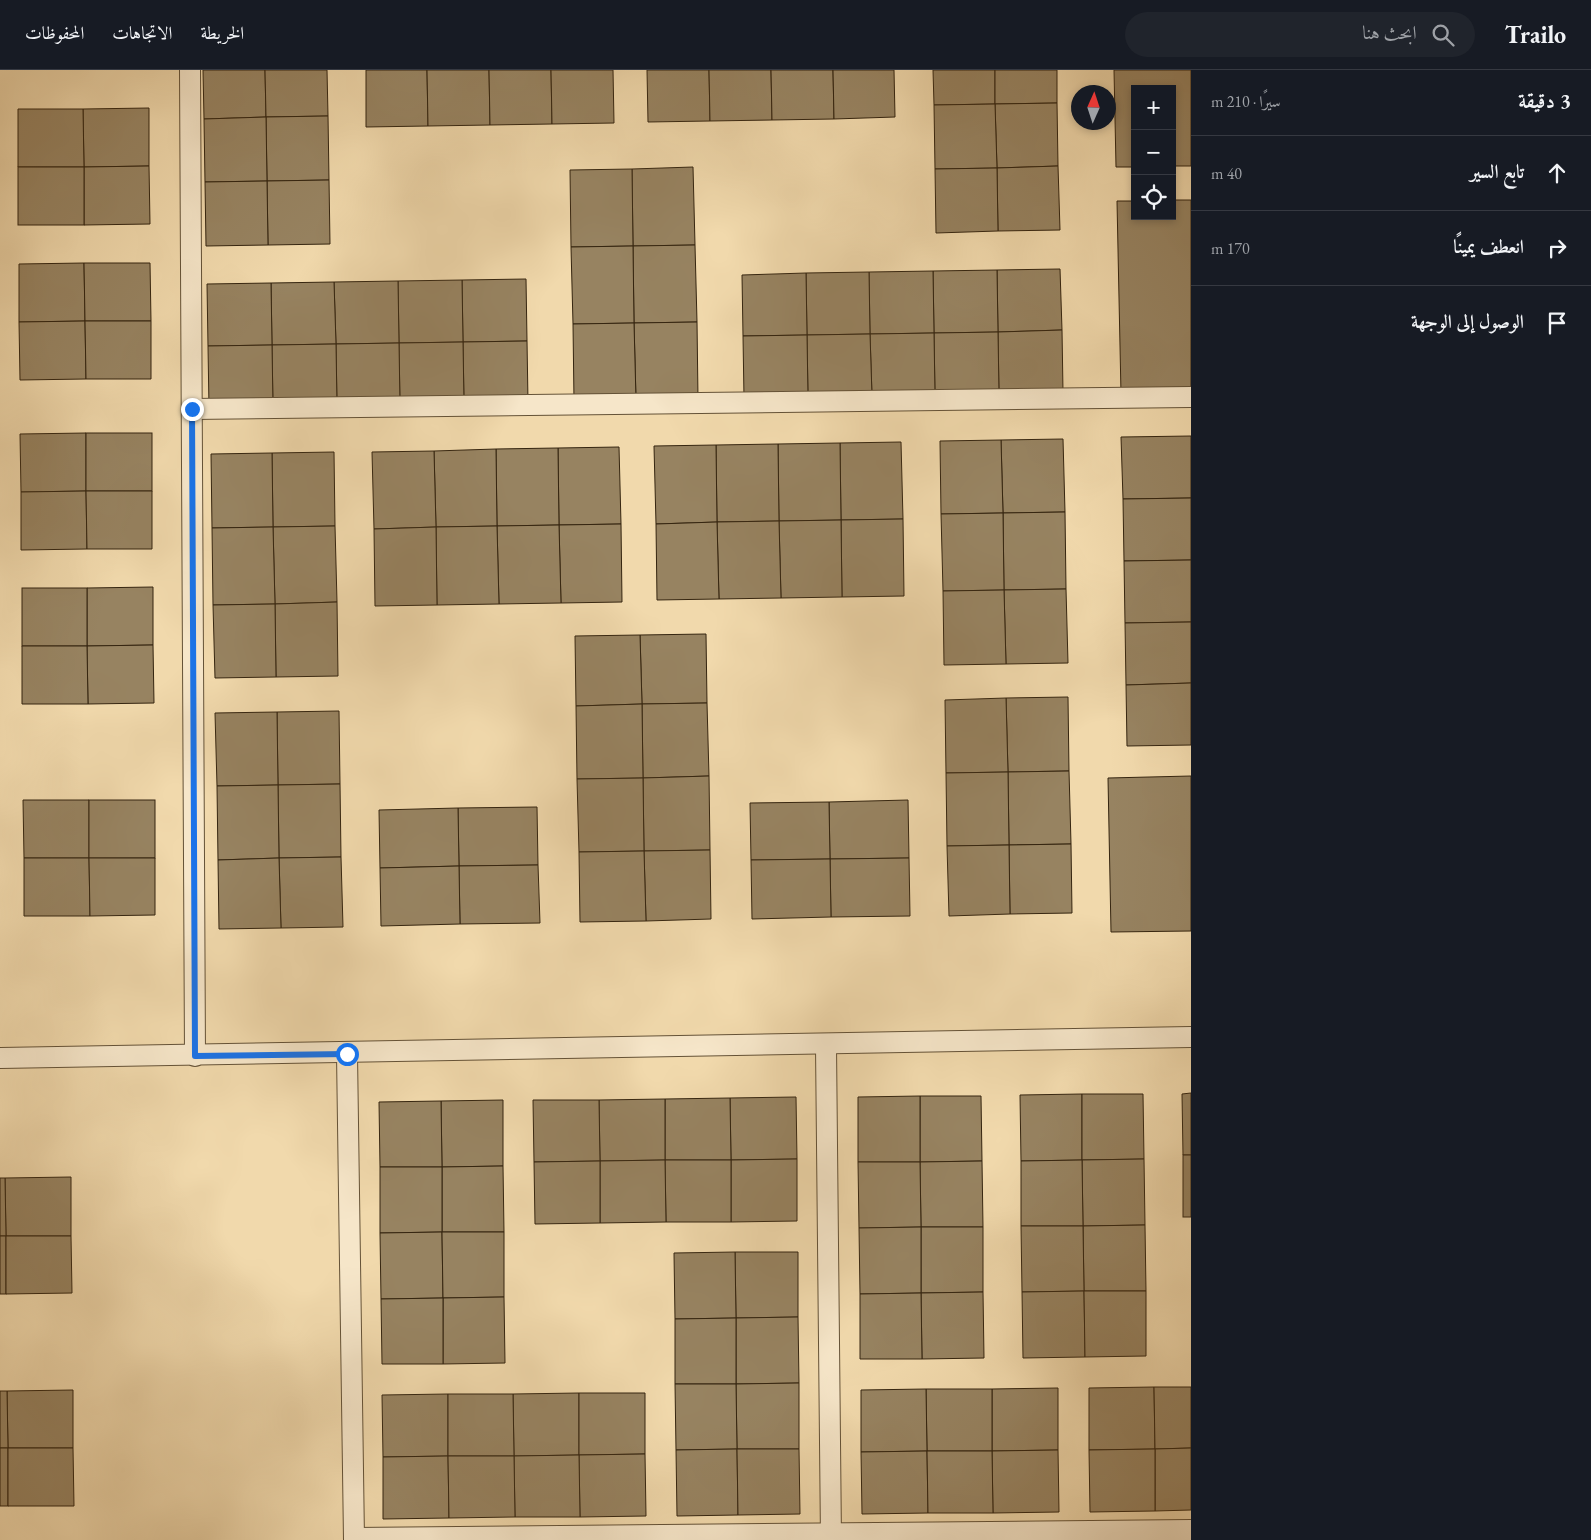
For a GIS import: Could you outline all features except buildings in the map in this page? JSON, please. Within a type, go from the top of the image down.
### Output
[{"type":"street","points":[[190,70],[195,1056]]},
{"type":"street","points":[[192,409],[1191,397]]},
{"type":"street","points":[[0,1058],[826,1046],[1191,1037]]},
{"type":"street","points":[[826,1046],[831,1537]]},
{"type":"street","points":[[347,1054],[354,1539],[831,1537],[1191,1530]]},
{"type":"route","points":[[192,409],[195,1056],[347,1054]]}]
